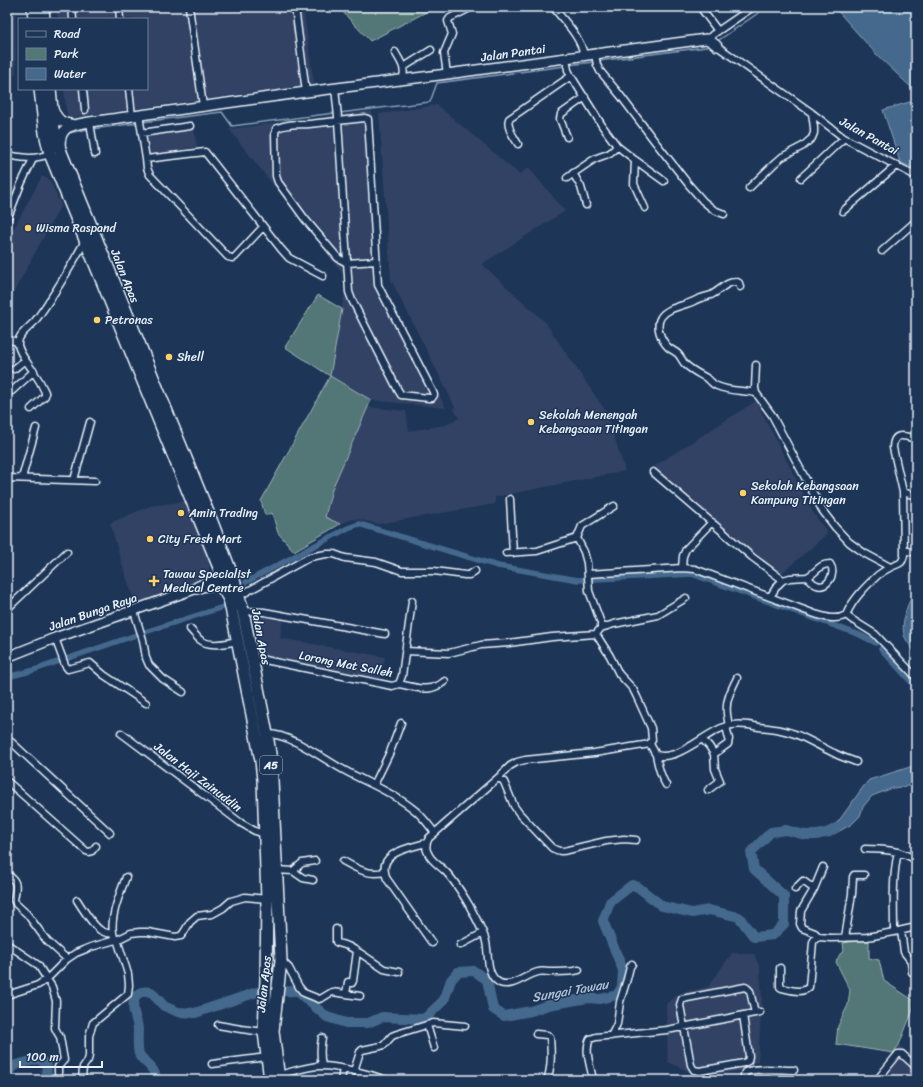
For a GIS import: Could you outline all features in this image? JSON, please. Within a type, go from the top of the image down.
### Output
[{"type":"highway","points":[[34,7],[34,18]]},
{"type":"highway","points":[[43,7],[44,18]]},
{"type":"highway","name":"Jalan Apas","points":[[40,90],[45,133],[128,318],[158,389],[225,557],[243,611],[267,734],[272,781],[282,960],[279,979],[270,1001],[264,1032],[267,1057],[275,1079]]},
{"type":"highway","name":"Jalan Apas","points":[[50,90],[55,153],[86,240],[222,575],[230,603],[261,761],[267,899],[266,979],[270,1001],[275,1079]]},
{"type":"highway","points":[[192,590],[217,579],[222,575],[225,569],[225,557]]},
{"type":"highway","points":[[254,725],[256,723],[256,718],[252,697],[254,693],[259,695]]},
{"type":"highway","points":[[266,950],[275,945],[277,923],[279,921]]},
{"type":"street","points":[[72,7],[74,18]]},
{"type":"street","points":[[119,7],[120,18]]},
{"type":"street","points":[[189,7],[202,106]]},
{"type":"street","points":[[295,7],[306,92]]},
{"type":"street","points":[[447,74],[444,53],[452,34],[448,21],[450,18],[472,7]]},
{"type":"street","points":[[553,7],[575,34],[581,44],[584,55]]},
{"type":"street","points":[[700,7],[718,31]]},
{"type":"street","points":[[712,42],[711,36],[753,7]]},
{"type":"street","name":"Jalan Pantai","points":[[75,125],[91,124],[202,106],[335,88],[566,60],[584,55],[595,56],[712,42],[812,113],[844,138],[916,176]]},
{"type":"street","points":[[404,67],[431,50]]},
{"type":"street","points":[[395,52],[404,67],[404,76],[402,80]]},
{"type":"street","points":[[595,56],[597,65],[602,73],[689,185],[703,201],[714,210],[724,214]]},
{"type":"street","points":[[566,60],[570,73],[603,127],[617,146],[664,181]]},
{"type":"street","points":[[518,144],[509,127],[509,119],[570,73]]},
{"type":"street","points":[[335,88],[338,119],[347,263],[349,292],[401,395],[432,398],[434,395],[433,392],[378,285],[368,119],[338,119],[284,126],[276,130],[276,176],[281,187],[329,249],[338,258],[347,263],[376,261]]},
{"type":"street","points":[[83,90],[85,110]]},
{"type":"street","points":[[129,90],[142,130],[147,168],[150,175],[228,257],[235,257],[263,227]]},
{"type":"street","points":[[567,137],[560,119],[561,114],[585,97]]},
{"type":"street","points":[[52,108],[60,121],[75,125]]},
{"type":"street","points":[[749,188],[782,157],[803,146],[812,138],[814,133],[812,113]]},
{"type":"street","points":[[91,124],[95,154]]},
{"type":"street","points":[[7,155],[33,159],[55,153],[64,130],[75,125]]},
{"type":"street","points":[[142,130],[190,126]]},
{"type":"street","points":[[801,178],[844,138]]},
{"type":"street","points":[[567,178],[595,159],[613,151],[617,146]]},
{"type":"street","points":[[146,159],[206,152],[288,258],[323,276]]},
{"type":"street","points":[[7,220],[21,184],[33,159]]},
{"type":"street","points":[[635,160],[634,184],[645,208]]},
{"type":"street","points":[[843,211],[897,165]]},
{"type":"street","points":[[573,173],[581,187],[586,205]]},
{"type":"street","points":[[882,251],[916,221]]},
{"type":"street","points":[[31,409],[45,396],[45,392],[34,371],[25,360],[19,348],[19,337],[34,322],[58,287],[86,240]]},
{"type":"street","points":[[740,287],[739,283],[737,282],[726,284],[712,295],[702,297],[665,313],[661,317],[658,328],[659,333],[666,345],[676,352],[685,364],[699,375],[710,380],[718,387],[756,393]]},
{"type":"street","points":[[7,341],[18,342]]},
{"type":"street","points":[[14,369],[25,360]]},
{"type":"street","points":[[756,365],[756,393],[772,414],[822,510],[849,542],[864,553],[890,567]]},
{"type":"street","points":[[12,390],[34,371]]},
{"type":"street","points":[[74,480],[90,422]]},
{"type":"street","points":[[22,478],[36,428]]},
{"type":"street","points":[[588,575],[682,568],[695,569],[815,614],[830,618],[846,615],[857,596],[878,575],[890,567],[900,564],[903,560],[903,492],[893,442],[898,436],[916,439]]},
{"type":"street","points":[[653,472],[752,557],[783,580]]},
{"type":"street","points":[[7,478],[95,480]]},
{"type":"street","points":[[903,492],[916,496]]},
{"type":"street","points":[[510,499],[513,553]]},
{"type":"street","points":[[601,628],[600,616],[589,591],[584,552],[577,538],[582,526],[614,506]]},
{"type":"street","points":[[682,568],[683,556],[686,549],[712,522]]},
{"type":"street","points":[[506,553],[537,551],[577,538]]},
{"type":"street","points":[[192,590],[209,579],[213,574],[214,567],[209,543]]},
{"type":"street","points":[[904,550],[916,553]]},
{"type":"street","points":[[7,609],[67,552]]},
{"type":"street","points":[[239,596],[310,557],[326,554],[334,554],[345,558],[369,561],[402,571],[434,571],[465,576],[475,571]]},
{"type":"street","points":[[770,597],[783,580],[806,577]]},
{"type":"street","points":[[192,590],[214,585],[220,587],[230,603]]},
{"type":"street","name":"Jalan Bunga Raya","points":[[7,657],[192,590]]},
{"type":"street","points":[[406,651],[449,653],[481,645],[552,637],[596,634],[601,628],[614,624],[658,615],[686,598]]},
{"type":"street","name":"Lorong Mat Salleh","points":[[252,661],[265,660],[392,686],[399,684],[402,676],[406,651],[412,601]]},
{"type":"street","points":[[134,611],[140,628],[146,658],[149,665],[163,679],[183,692]]},
{"type":"street","points":[[243,611],[264,612],[386,634]]},
{"type":"street","points":[[846,615],[875,634],[916,678]]},
{"type":"street","points":[[190,629],[200,640],[211,644],[238,642]]},
{"type":"street","points":[[596,634],[619,674],[637,697],[651,728],[652,740],[650,744],[656,755],[661,778],[666,785]]},
{"type":"street","points":[[56,638],[61,656],[68,669],[90,663],[104,675],[146,703]]},
{"type":"street","points":[[714,754],[729,742],[726,704],[737,678]]},
{"type":"street","points":[[399,684],[419,688],[430,688],[438,686],[444,681]]},
{"type":"street","points":[[374,785],[390,752],[401,723]]},
{"type":"street","points":[[656,755],[672,755],[703,740],[717,730],[728,726],[750,725],[795,734],[856,762]]},
{"type":"street","name":"Jalan Haji Zainuddin","points":[[121,733],[241,823],[255,832],[265,834]]},
{"type":"street","points":[[267,734],[274,734],[295,742],[343,770],[374,785],[411,807],[435,833]]},
{"type":"street","points":[[7,738],[110,833]]},
{"type":"street","points":[[703,740],[714,754],[715,769],[720,781],[708,790]]},
{"type":"street","points":[[432,943],[387,879],[384,872],[385,866],[388,859],[393,854],[426,843],[429,838],[510,766],[517,762],[594,753],[650,744]]},
{"type":"street","points":[[499,777],[504,782],[514,806],[519,813],[552,848],[561,852],[618,840],[636,840]]},
{"type":"street","points":[[7,780],[86,851],[92,851],[96,846]]},
{"type":"street","points":[[426,843],[430,858],[444,870],[461,891],[481,926],[486,941],[489,968],[492,975],[501,983],[507,984],[514,982],[539,972],[579,970]]},
{"type":"street","points":[[865,849],[884,849],[898,852],[916,860]]},
{"type":"street","points":[[894,932],[894,865],[898,852]]},
{"type":"street","points":[[293,871],[302,862],[315,861]]},
{"type":"street","points":[[343,861],[360,870],[372,874],[384,872]]},
{"type":"street","points":[[819,937],[802,928],[800,924],[801,911],[814,889],[823,867]]},
{"type":"street","points":[[276,870],[293,871],[303,878],[313,880]]},
{"type":"street","points":[[7,874],[15,881],[16,886],[14,900],[16,904],[27,914],[47,941],[67,959]]},
{"type":"street","points":[[845,938],[852,894],[853,877],[854,875],[864,875]]},
{"type":"street","points":[[82,1080],[83,1067],[89,1056],[89,1036],[92,1023],[128,994],[128,974],[115,938],[113,919],[119,895],[126,877]]},
{"type":"street","points":[[795,889],[803,881],[814,889]]},
{"type":"street","points":[[7,995],[38,985],[47,979],[67,959],[90,947],[115,938],[140,932],[148,932],[175,938],[181,936],[190,922],[197,916],[212,914],[223,908],[231,901],[245,898],[267,899]]},
{"type":"street","points":[[77,900],[83,910],[100,930],[115,938]]},
{"type":"street","points":[[780,968],[780,987],[802,991],[806,990],[809,987],[813,942],[815,939],[819,937],[868,937],[916,927]]},
{"type":"street","points":[[336,929],[336,942],[357,951],[384,969],[399,972]]},
{"type":"street","points":[[901,931],[904,952],[911,961],[912,972]]},
{"type":"street","points":[[460,945],[483,933]]},
{"type":"street","points":[[7,944],[38,965],[53,991],[56,1001],[55,1028],[60,1037],[64,1060],[58,1067],[58,1073]]},
{"type":"street","points":[[346,994],[348,982],[352,983],[353,981],[357,951]]},
{"type":"street","points":[[282,960],[289,968],[299,988],[304,993],[319,999],[332,992],[360,996]]},
{"type":"street","points":[[611,1036],[617,1024],[620,1002],[632,964]]},
{"type":"street","points":[[593,1080],[587,1050],[590,1039],[667,1030],[684,1027],[757,1012],[750,991],[743,987],[684,999],[680,1001],[680,1005],[684,1027],[691,1066],[694,1070],[700,1071],[744,1063],[748,1061],[749,1056],[743,1015]]},
{"type":"street","points":[[354,1072],[362,1050],[380,1046],[392,1036],[436,1023],[465,1026]]},
{"type":"street","points":[[218,1025],[264,1032]]},
{"type":"street","points":[[427,1025],[434,1048]]},
{"type":"street","points":[[536,1034],[547,1035],[550,1037],[551,1057],[547,1080]]},
{"type":"street","points":[[322,1038],[320,1058],[322,1066]]},
{"type":"street","points":[[877,1080],[898,1054],[902,1054],[916,1067]]},
{"type":"street","points":[[212,1064],[267,1057]]},
{"type":"street","points":[[275,1079],[313,1067],[322,1066],[343,1069],[386,1080]]},
{"type":"street","points":[[341,1080],[343,1069]]},
{"type":"street","points":[[745,1080],[744,1075],[748,1070],[794,1070]]},
{"type":"shaded area","points":[[7,7],[15,7],[16,75],[7,75]]},
{"type":"shaded area","points":[[56,7],[303,7],[314,84],[69,118],[66,110],[64,90],[148,90],[148,18],[58,18]]},
{"type":"shaded area","points":[[437,105],[519,174],[529,168],[565,211],[482,264],[545,322],[607,413],[625,471],[495,497],[495,504],[378,524],[352,519],[340,524],[325,517],[332,489],[367,407],[406,411],[409,431],[446,425],[459,418],[453,408],[455,407],[391,280],[379,114]]},
{"type":"shaded area","points":[[372,111],[381,286],[446,408],[371,400],[330,376],[347,279],[229,129]]},
{"type":"shaded area","points":[[193,121],[197,147],[150,154],[146,128]]},
{"type":"shaded area","points":[[42,176],[50,180],[61,205],[11,297],[7,295],[7,241]]},
{"type":"shaded area","name":"Sekolah Kebangsaan Kampung Titingan","points":[[756,401],[815,516],[828,533],[782,573],[757,558],[655,470],[656,465]]},
{"type":"shaded area","points":[[187,501],[209,562],[209,569],[206,577],[136,605],[110,523],[150,506]]},
{"type":"shaded area","points":[[253,613],[283,618],[280,638],[385,657],[379,686],[263,663]]},
{"type":"shaded area","points":[[732,953],[754,954],[760,968],[762,999],[758,1061],[739,1072],[696,1075],[668,1062],[666,1004],[680,993],[708,987]]},
{"type":"shaded area","points":[[899,1045],[916,1060],[916,1074],[912,1080],[872,1080]]},
{"type":"green space","points":[[338,7],[436,7],[370,41]]},
{"type":"green space","points":[[318,295],[342,309],[330,376],[285,347]]},
{"type":"green space","points":[[330,376],[371,400],[332,489],[325,517],[340,524],[294,551],[278,533],[272,513],[265,515],[261,501]]},
{"type":"green space","points":[[869,941],[869,958],[879,960],[884,981],[916,1002],[899,1045],[893,1053],[836,1044],[838,1026],[848,1005],[850,990],[836,962],[840,954],[844,951],[843,943]]},
{"type":"water","points":[[834,7],[916,7],[916,92],[877,55]]},
{"type":"water","points":[[916,100],[916,170],[900,162],[883,110]]},
{"type":"water","points":[[916,593],[916,654],[904,635],[903,625],[907,606]]},
{"type":"water","points":[[916,761],[916,785],[893,788],[872,796],[863,807],[860,816],[852,824],[829,837],[822,830],[838,822],[869,780],[910,767]]},
{"type":"waterway","points":[[719,40],[767,7]]},
{"type":"waterway","points":[[598,61],[706,47],[711,45]]},
{"type":"waterway","points":[[568,65],[594,62]]},
{"type":"waterway","points":[[339,113],[430,102],[437,83],[565,66]]},
{"type":"waterway","points":[[142,122],[222,112],[232,126],[335,113]]},
{"type":"waterway","points":[[92,129],[138,123]]},
{"type":"waterway","points":[[69,133],[88,129]]},
{"type":"waterway","points":[[246,582],[348,528],[359,524],[498,566],[578,580],[692,574],[860,635],[876,643]]},
{"type":"waterway","points":[[7,677],[31,671],[223,607]]},
{"type":"waterway","points":[[881,649],[913,684]]},
{"type":"waterway","name":"Sungai Tawau","points":[[156,1080],[154,1072],[138,1052],[138,1029],[133,1006],[136,996],[140,993],[151,992],[164,1006],[178,1012],[195,1013],[257,992],[297,991],[327,1017],[346,1023],[368,1023],[382,1017],[424,1019],[444,1000],[451,980],[458,972],[474,971],[487,980],[493,1009],[504,1016],[531,1011],[548,1005],[588,998],[600,999],[617,995],[622,987],[623,970],[603,921],[610,902],[632,885],[638,887],[662,906],[692,913],[709,910],[739,917],[754,937],[773,935],[784,924],[784,896],[754,869],[751,852],[771,832],[786,830],[805,835],[817,835],[829,832],[836,828]]},
{"type":"waterway","name":"Sungai Tawau","points":[[7,1072],[16,1065],[38,1059],[47,1064],[46,1080]]},
{"type":"place","name":"Wisma Raspand","points":[[28,228]]},
{"type":"place","name":"Petronas","points":[[97,320]]},
{"type":"place","name":"Shell","points":[[169,357]]},
{"type":"place","name":"Sekolah Menengah Kebangsaan Titingan","points":[[531,422]]},
{"type":"place","name":"Sekolah Kebangsaan Kampung Titingan","points":[[743,493]]},
{"type":"place","name":"Amin Trading","points":[[181,513]]},
{"type":"place","name":"City Fresh Mart","points":[[150,539]]},
{"type":"place","name":"Tawau Specialist Medical Centre","points":[[154,581]]}]
